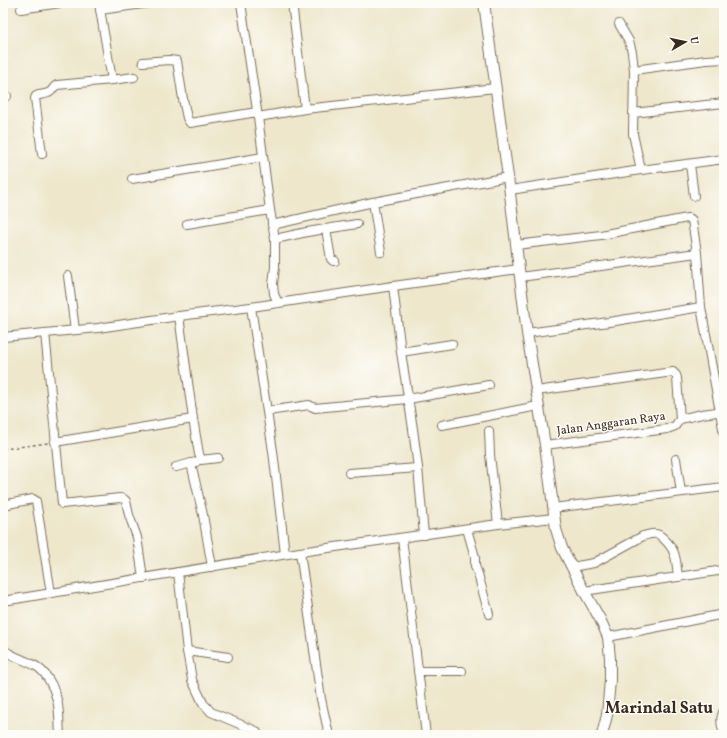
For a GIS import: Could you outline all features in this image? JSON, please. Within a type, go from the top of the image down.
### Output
[{"type":"street","points":[[21,9],[60,3]]},
{"type":"street","points":[[112,80],[100,7],[150,3]]},
{"type":"street","points":[[241,3],[275,239],[273,284],[274,294],[278,303]]},
{"type":"street","points":[[292,3],[305,109]]},
{"type":"street","points":[[484,3],[510,190],[527,333],[545,445],[556,529],[562,548],[571,567],[608,636],[610,680],[607,715],[602,735]]},
{"type":"street","points":[[619,24],[629,41],[632,52],[634,70],[633,134],[641,170]]},
{"type":"street","points":[[634,70],[724,59]]},
{"type":"street","points":[[143,62],[169,60],[177,61],[183,99],[187,118],[190,123],[495,88]]},
{"type":"street","points":[[42,154],[35,98],[36,96],[51,92],[54,86],[57,85],[134,77]]},
{"type":"street","points":[[633,113],[724,103]]},
{"type":"street","points":[[132,179],[263,157]]},
{"type":"street","points":[[510,190],[724,159]]},
{"type":"street","points":[[690,164],[694,196]]},
{"type":"street","points":[[272,225],[373,202],[508,177]]},
{"type":"street","points":[[373,202],[381,252]]},
{"type":"street","points":[[187,224],[270,210]]},
{"type":"street","points":[[516,245],[601,235],[689,218],[692,220],[697,253],[701,307],[722,412],[724,434]]},
{"type":"street","points":[[275,239],[357,224]]},
{"type":"street","points":[[326,229],[331,259],[335,261]]},
{"type":"street","points":[[3,337],[98,328],[393,286],[697,253]]},
{"type":"street","points":[[68,276],[75,330]]},
{"type":"street","points":[[393,286],[418,468],[424,535]]},
{"type":"street","points":[[252,307],[268,411],[285,554]]},
{"type":"street","points":[[527,333],[609,322],[701,307]]},
{"type":"street","points":[[179,316],[193,419],[201,460]]},
{"type":"street","points":[[45,333],[62,504],[120,498],[124,499],[126,501],[129,515],[137,537],[143,578]]},
{"type":"street","points":[[401,352],[452,344]]},
{"type":"street","points":[[536,391],[673,372],[677,378],[680,419]]},
{"type":"street","points":[[268,411],[309,405],[315,408],[408,399],[489,385]]},
{"type":"street","points":[[442,425],[538,406]]},
{"type":"street","name":"Jalan Anggaran Raya","points":[[545,445],[667,429],[675,426],[680,419],[702,414],[722,412]]},
{"type":"street","points":[[56,442],[193,419]]},
{"type":"street","points":[[489,431],[490,455],[498,524]]},
{"type":"street","points":[[176,467],[201,460],[218,458]]},
{"type":"street","points":[[676,459],[681,492]]},
{"type":"street","points":[[191,463],[203,515],[212,567]]},
{"type":"street","points":[[349,473],[418,468]]},
{"type":"street","points":[[3,601],[285,554],[467,529],[681,492],[724,487]]},
{"type":"street","points":[[3,505],[33,499],[36,501],[51,593]]},
{"type":"street","points":[[467,529],[475,557],[475,569],[478,574],[489,614]]},
{"type":"street","points":[[571,567],[594,563],[643,536],[657,534],[661,536],[673,549],[678,577]]},
{"type":"street","points":[[402,538],[426,735]]},
{"type":"street","points":[[300,552],[321,699],[329,735]]},
{"type":"street","points":[[584,591],[724,570]]},
{"type":"street","points":[[178,572],[187,651],[192,680],[203,703],[211,712],[249,728],[258,735]]},
{"type":"street","points":[[608,636],[724,614]]},
{"type":"street","points":[[3,649],[15,657],[36,666],[46,674],[57,700],[60,735]]},
{"type":"street","points":[[187,651],[228,657]]},
{"type":"street","points":[[418,671],[462,671]]},
{"type":"street","points":[[724,711],[722,713],[721,721],[724,735]]},
{"type":"path","points":[[3,449],[56,442]]},
{"type":"district","name":"Marindal Satu","points":[[659,707]]}]
